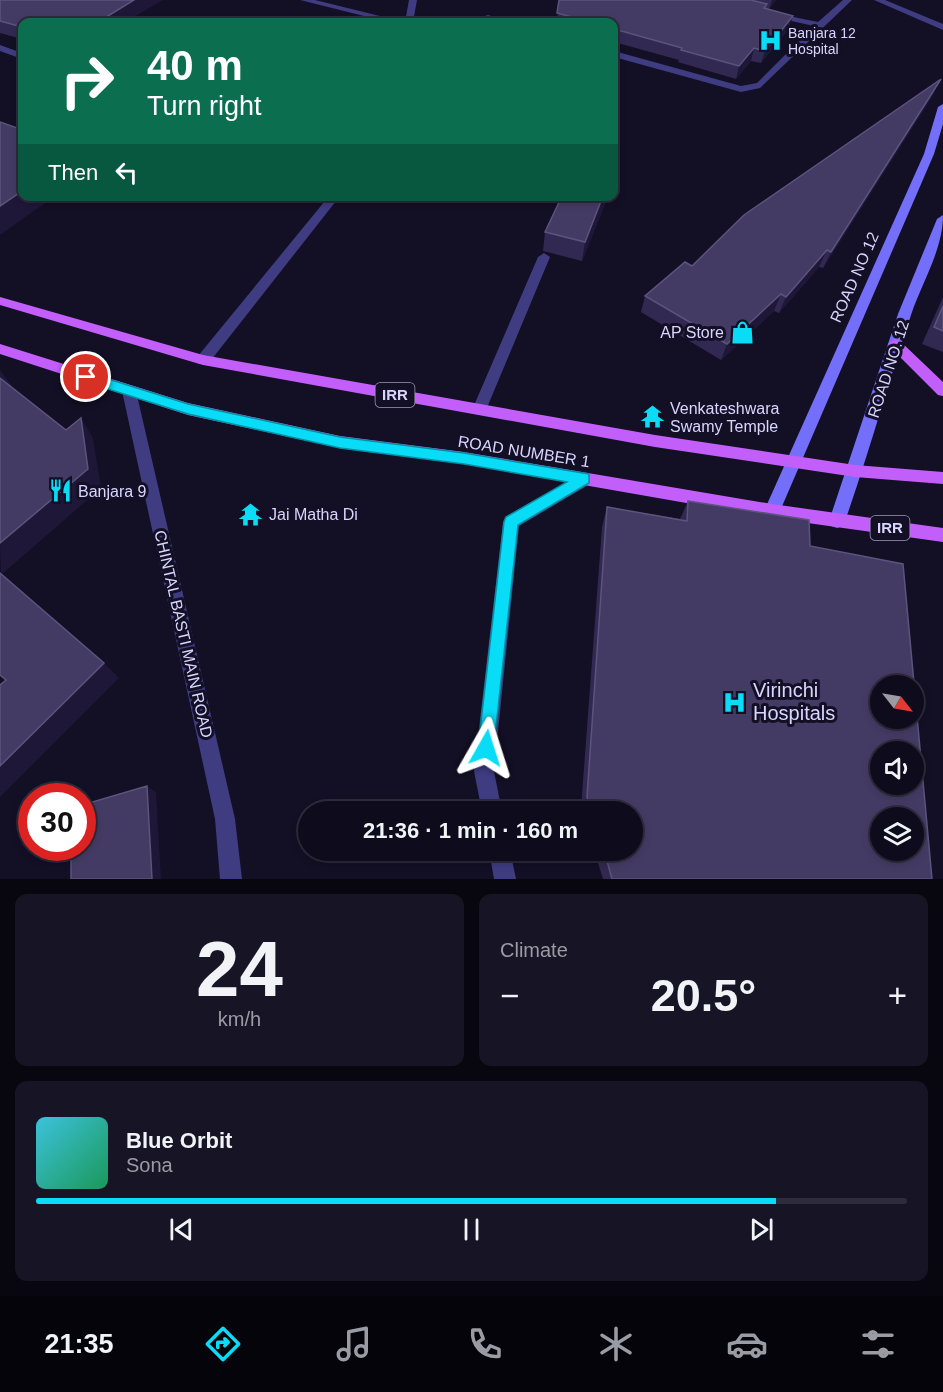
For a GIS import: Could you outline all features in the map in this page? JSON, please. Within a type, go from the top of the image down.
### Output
[{"type":"main road","name":"ROAD NO 12","points":[[772,511],[929,154],[943,107]]},
{"type":"main road","name":"ROAD NO. 12","points":[[837,521],[895,344],[943,219]]},
{"type":"main road","name":"ROAD NUMBER 1","points":[[0,301],[203,360],[479,410],[795,462],[855,471],[943,478]]},
{"type":"main road","points":[[895,344],[943,392]]},
{"type":"main road","name":"ROAD NUMBER 1","points":[[0,350],[188,409],[340,442],[464,458],[772,511],[943,535]]},
{"type":"street","points":[[304,0],[384,18]]},
{"type":"street","points":[[410,18],[413,0]]},
{"type":"street","points":[[618,55],[741,88],[760,85],[848,0]]},
{"type":"street","points":[[879,0],[943,27]]},
{"type":"street","points":[[764,12],[820,25]]},
{"type":"street","points":[[0,48],[18,55]]},
{"type":"street","points":[[203,360],[331,201]]},
{"type":"street","points":[[479,410],[544,257]]},
{"type":"street","name":"CHINTAL BASTI MAIN ROAD","points":[[129,391],[225,819],[231,879]]},
{"type":"street","points":[[490,801],[484,771],[511,522],[584,479]]},
{"type":"street","points":[[501,861],[504,879]]},
{"type":"building","points":[[0,0],[134,0],[105,18],[18,18],[18,26],[0,21]]},
{"type":"building","points":[[559,0],[751,0],[767,4],[764,8],[793,16],[765,51],[754,48],[739,66],[618,30],[618,18],[575,18],[557,13]]},
{"type":"building","points":[[941,79],[831,252],[827,250],[786,297],[781,294],[727,344],[645,296],[685,262],[692,266],[744,215]]},
{"type":"building","points":[[0,122],[18,127],[18,194],[0,206]]},
{"type":"building","points":[[560,201],[601,201],[585,242],[545,232]]},
{"type":"building","points":[[943,306],[943,331],[934,327]]},
{"type":"building","points":[[0,378],[66,430],[81,418],[88,469],[0,543]]},
{"type":"building","name":"Virinchi Hospitals","points":[[688,501],[809,520],[810,546],[903,564],[913,675],[870,675],[870,729],[918,729],[919,741],[870,741],[870,795],[924,795],[924,792],[932,879],[612,879],[607,861],[643,861],[643,801],[588,801],[587,797],[607,507],[687,521]]},
{"type":"building","points":[[0,573],[104,663],[0,766],[0,685],[6,680],[0,675]]},
{"type":"building","points":[[147,786],[152,879],[71,879],[71,861],[96,861],[96,801]]},
{"type":"place","name":"Banjara 12 Hospital","points":[[770,41]]},
{"type":"place","name":"AP Store","points":[[742,332]]},
{"type":"place","name":"Venkateshwara Swamy Temple","points":[[652,417]]},
{"type":"place","name":"Banjara 9","points":[[60,491]]},
{"type":"place","name":"Jai Matha Di","points":[[251,514]]},
{"type":"place","name":"Virinchi Hospitals","points":[[735,702]]},
{"type":"route","points":[[86,377],[188,409],[252,424],[340,442],[464,458],[584,479],[511,522],[486,748]]}]
